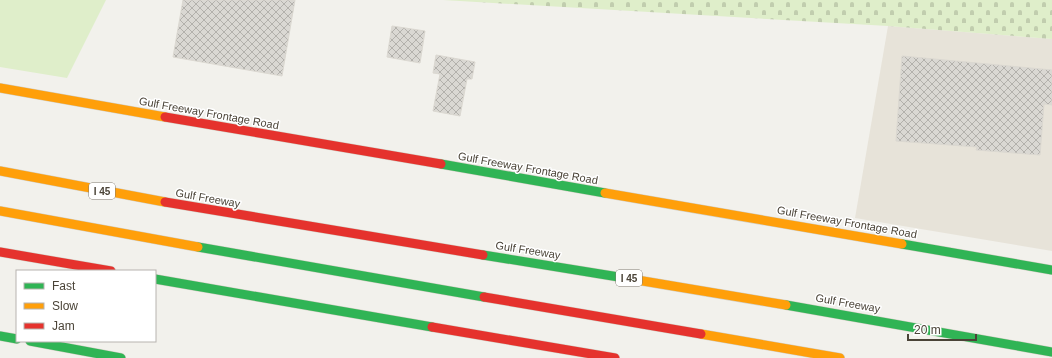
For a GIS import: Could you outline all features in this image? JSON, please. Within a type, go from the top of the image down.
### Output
[{"type":"main road","name":"Gulf Freeway Frontage Road","points":[[0,88],[1052,270]]},
{"type":"main road","name":"Gulf Freeway","points":[[0,171],[204,210],[709,291],[1052,352]]},
{"type":"main road","points":[[0,211],[192,246],[840,358]]},
{"type":"main road","points":[[0,252],[105,270]]},
{"type":"main road","points":[[156,279],[615,358]]},
{"type":"main road","points":[[0,336],[16,339]]},
{"type":"main road","points":[[35,342],[121,358]]},
{"type":"shaded area","points":[[888,26],[1052,39],[1052,251],[855,218]]},
{"type":"green space","points":[[0,0],[106,0],[67,78],[0,67]]},
{"type":"green space","points":[[443,0],[1052,0],[1052,39],[888,26]]},
{"type":"building","points":[[183,0],[295,0],[282,76],[173,57]]},
{"type":"building","points":[[392,26],[425,31],[420,63],[387,57]]},
{"type":"building","points":[[436,55],[475,62],[472,79],[467,79],[460,116],[433,111],[440,74],[433,73]]},
{"type":"building","points":[[902,56],[1052,70],[1052,105],[1044,104],[1040,155],[976,150],[977,147],[896,141]]},
{"type":"traffic: fast","points":[[441,164],[605,193]]},
{"type":"traffic: fast","points":[[902,244],[1052,270]]},
{"type":"traffic: fast","points":[[198,247],[484,297]]},
{"type":"traffic: fast","points":[[483,255],[631,279]]},
{"type":"traffic: fast","points":[[156,279],[432,327]]},
{"type":"traffic: fast","points":[[786,305],[1052,352]]},
{"type":"traffic: fast","points":[[0,336],[16,339]]},
{"type":"traffic: fast","points":[[35,342],[121,358]]},
{"type":"traffic: slow","points":[[0,88],[165,117]]},
{"type":"traffic: slow","points":[[0,171],[165,202]]},
{"type":"traffic: slow","points":[[605,193],[902,244]]},
{"type":"traffic: slow","points":[[0,211],[198,247]]},
{"type":"traffic: slow","points":[[631,279],[786,305]]},
{"type":"traffic: slow","points":[[701,334],[840,358]]},
{"type":"traffic: jam","points":[[165,117],[441,164]]},
{"type":"traffic: jam","points":[[165,202],[483,255]]},
{"type":"traffic: jam","points":[[0,252],[105,270]]},
{"type":"traffic: jam","points":[[484,297],[701,334]]},
{"type":"traffic: jam","points":[[432,327],[615,358]]}]
